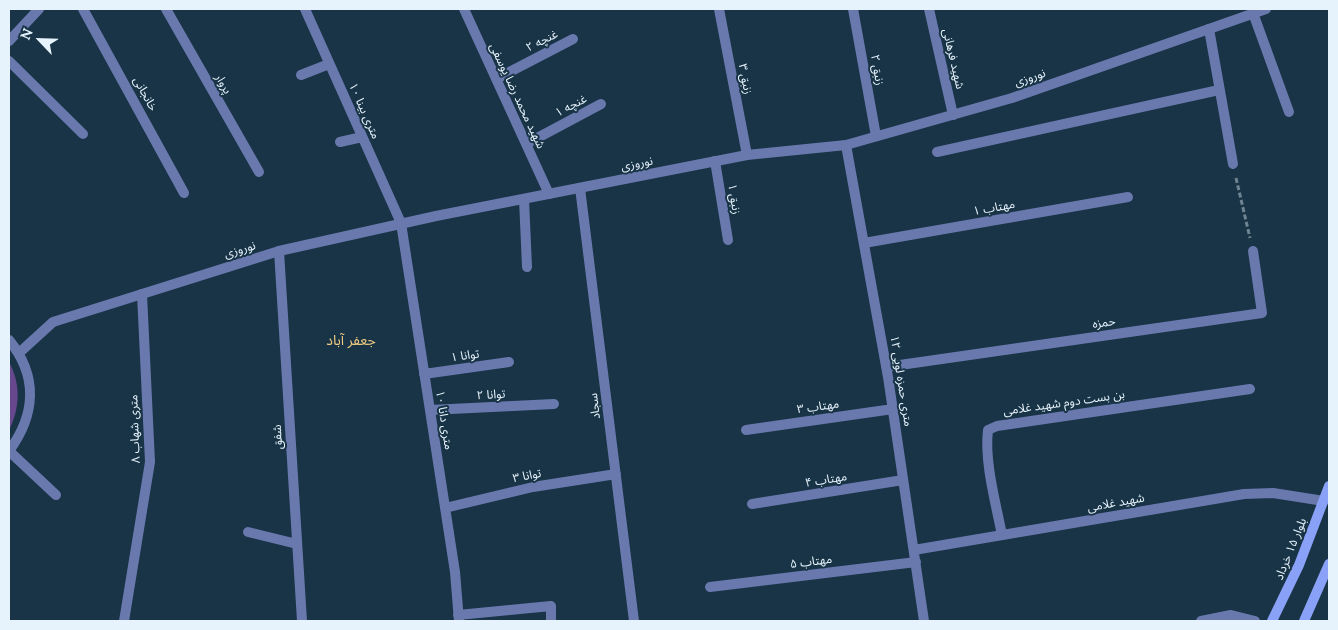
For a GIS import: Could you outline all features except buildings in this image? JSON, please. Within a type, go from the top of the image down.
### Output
[{"type":"main road","name":"بلوار ۱۵ خرداد","points":[[1272,621],[1299,565],[1329,486]]},
{"type":"main road","points":[[1304,621],[1328,568]]},
{"type":"street","points":[[9,41],[39,9]]},
{"type":"street","name":"خانجانی","points":[[83,9],[184,193]]},
{"type":"street","name":"پروار","points":[[166,9],[259,172]]},
{"type":"street","name":"۱۰ متری بینا","points":[[305,9],[401,224]]},
{"type":"street","name":"شهید محمد رضا یوسفی","points":[[464,9],[549,194]]},
{"type":"street","name":"زنبق ۳","points":[[719,9],[747,155]]},
{"type":"street","name":"زنبق ۲","points":[[853,9],[876,136]]},
{"type":"street","name":"شهید فرهانی","points":[[929,9],[953,114]]},
{"type":"street","name":"نوروزی","points":[[19,353],[53,322],[279,250],[747,155],[846,145],[1012,98],[1266,9]]},
{"type":"street","points":[[1253,13],[1289,112]]},
{"type":"street","points":[[1210,29],[1233,164]]},
{"type":"street","name":"غنچه ۲","points":[[496,79],[573,40]]},
{"type":"street","points":[[9,61],[83,134]]},
{"type":"street","points":[[302,75],[329,64]]},
{"type":"street","points":[[937,152],[1219,90]]},
{"type":"street","name":"غنچه ۱","points":[[526,144],[601,104]]},
{"type":"street","points":[[340,142],[362,136]]},
{"type":"street","name":"۱۲ متری حمزه لویی","points":[[846,145],[893,409],[924,621]]},
{"type":"street","name":"زنبق ۱","points":[[715,161],[728,240]]},
{"type":"street","name":"سجاد","points":[[580,188],[634,621]]},
{"type":"street","name":"مهتاب ۱","points":[[864,243],[1128,197]]},
{"type":"street","points":[[524,199],[527,267]]},
{"type":"street","name":"۱۰ متری دانا","points":[[401,224],[455,572],[458,618]]},
{"type":"street","name":"شفق","points":[[279,250],[302,621]]},
{"type":"street","name":"حمزه","points":[[886,367],[1262,313],[1253,251]]},
{"type":"street","name":"۸ متری شهاب","points":[[124,621],[150,462],[142,294]]},
{"type":"street","points":[[9,340],[19,353],[28,377],[30,403],[23,429],[9,451],[56,495]]},
{"type":"street","name":"توانا ۱","points":[[424,374],[509,362]]},
{"type":"street","name":"بن بست دوم شهید غلامی","points":[[1002,535],[992,483],[987,440],[988,430],[997,426],[1250,389]]},
{"type":"street","name":"توانا ۲","points":[[430,410],[554,404]]},
{"type":"street","name":"مهتاب ۳","points":[[746,430],[893,409]]},
{"type":"street","name":"توانا ۳","points":[[445,508],[532,486],[616,474]]},
{"type":"street","name":"مهتاب ۴","points":[[752,504],[904,480]]},
{"type":"street","name":"شهید غلامی","points":[[914,550],[1244,494],[1273,494],[1324,501]]},
{"type":"street","points":[[248,532],[297,544]]},
{"type":"street","name":"مهتاب ۵","points":[[710,587],[916,562]]},
{"type":"street","points":[[458,618],[551,606],[551,621]]},
{"type":"street","points":[[1201,621],[1231,615],[1255,621]]},
{"type":"path","points":[[1233,164],[1253,251]]},
{"type":"shaded area","points":[[9,362],[16,379],[18,396],[13,422],[9,430]]},
{"type":"district","name":"جعفر آباد","points":[[351,341]]}]
